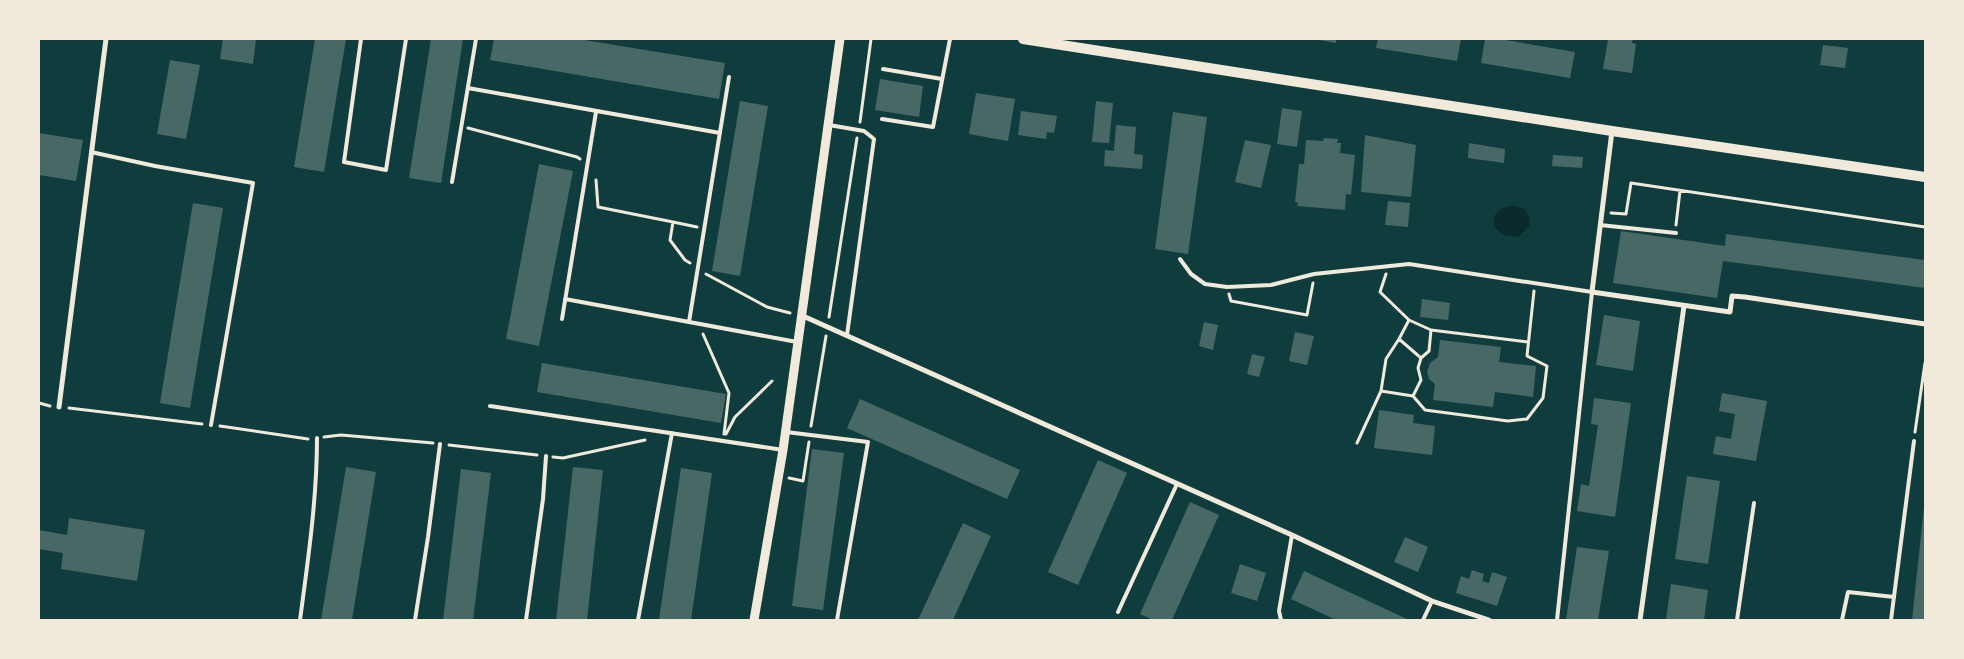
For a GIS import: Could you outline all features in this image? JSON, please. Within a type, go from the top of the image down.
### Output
[{"type":"main road","points":[[1023,39],[1612,131],[1925,177]]},
{"type":"street","points":[[59,407],[106,39]]},
{"type":"street","points":[[757,619],[803,316],[840,39]]},
{"type":"street","points":[[1612,131],[1592,292],[1730,312],[1732,296],[1746,297],[1925,324]]},
{"type":"street","points":[[1640,620],[1684,306]]},
{"type":"street","points":[[803,316],[1292,535],[1432,601],[1489,620]]},
{"type":"lane","points":[[361,39],[344,162],[386,170],[406,39]]},
{"type":"lane","points":[[452,182],[476,39]]},
{"type":"lane","points":[[882,119],[933,127],[950,39]]},
{"type":"lane","points":[[883,69],[942,79]]},
{"type":"lane","points":[[690,322],[729,77]]},
{"type":"lane","points":[[468,88],[720,133]]},
{"type":"lane","points":[[562,318],[596,112]]},
{"type":"lane","points":[[829,125],[864,130],[874,139],[847,335]]},
{"type":"lane","points":[[91,152],[155,166],[253,183],[211,425]]},
{"type":"lane","points":[[1600,226],[1676,233]]},
{"type":"lane","points":[[1180,259],[1191,274],[1205,284],[1227,286],[1271,285],[1314,274],[1409,264],[1592,292],[1557,620]]},
{"type":"lane","points":[[566,299],[799,342]]},
{"type":"lane","points":[[490,406],[783,450]]},
{"type":"lane","points":[[786,432],[868,442],[838,620]]},
{"type":"lane","points":[[638,620],[672,433]]},
{"type":"lane","points":[[300,620],[311,541],[317,469],[317,438]]},
{"type":"lane","points":[[1891,620],[1914,441]]},
{"type":"lane","points":[[415,620],[440,444]]},
{"type":"lane","points":[[526,620],[543,499],[546,456]]},
{"type":"lane","points":[[1118,612],[1178,484]]},
{"type":"lane","points":[[1736,620],[1754,502]]},
{"type":"lane","points":[[1281,620],[1279,611],[1292,535]]},
{"type":"lane","points":[[1842,620],[1848,592],[1894,597]]},
{"type":"lane","points":[[1423,620],[1432,601]]},
{"type":"path","points":[[779,477],[803,481],[859,130],[871,39]]},
{"type":"path","points":[[464,127],[577,157],[596,178],[598,206],[704,229]]},
{"type":"path","points":[[1602,212],[1626,214],[1631,183],[1925,227]]},
{"type":"path","points":[[1676,233],[1680,191]]},
{"type":"path","points":[[673,222],[670,240],[685,260],[715,280],[767,307],[803,316]]},
{"type":"path","points":[[1389,266],[1380,292],[1409,320],[1432,330],[1528,342]]},
{"type":"path","points":[[1227,286],[1232,301],[1307,315],[1314,274]]},
{"type":"path","points":[[1381,391],[1413,396],[1425,410],[1508,420],[1527,419],[1543,398],[1547,366],[1527,356],[1535,283]]},
{"type":"path","points":[[1357,443],[1381,391],[1386,359],[1409,320]]},
{"type":"path","points":[[698,324],[729,393],[723,441]]},
{"type":"path","points":[[1413,396],[1421,380],[1418,368],[1421,358],[1429,351],[1432,330]]},
{"type":"path","points":[[1399,339],[1421,358]]},
{"type":"path","points":[[1914,441],[1925,363]]},
{"type":"path","points":[[723,441],[735,418],[772,381]]},
{"type":"path","points":[[39,403],[308,439],[341,435],[563,458],[672,433]]},
{"type":"water","points":[[1512,205],[1525,209],[1529,217],[1530,225],[1519,237],[1503,235],[1494,226],[1494,216],[1501,209]]},
{"type":"building","points":[[223,39],[256,39],[253,64],[220,59]]},
{"type":"building","points":[[315,39],[346,39],[324,172],[294,167]]},
{"type":"building","points":[[431,39],[463,39],[441,183],[409,178]]},
{"type":"building","points":[[494,39],[578,39],[725,63],[719,99],[490,60]]},
{"type":"building","points":[[1313,39],[1336,39],[1336,43]]},
{"type":"building","points":[[1378,39],[1461,39],[1457,61],[1376,48]]},
{"type":"building","points":[[1485,39],[1500,39],[1575,52],[1570,78],[1481,63]]},
{"type":"building","points":[[1608,39],[1633,39],[1632,43],[1636,44],[1632,73],[1603,69]]},
{"type":"building","points":[[1823,45],[1848,48],[1845,68],[1820,65]]},
{"type":"building","points":[[170,60],[200,65],[186,139],[157,134]]},
{"type":"building","points":[[880,79],[923,86],[919,117],[875,110]]},
{"type":"building","points":[[976,93],[1015,99],[1008,141],[969,134]]},
{"type":"building","points":[[740,101],[768,106],[740,276],[712,271]]},
{"type":"building","points":[[1096,101],[1113,103],[1109,143],[1092,142]]},
{"type":"building","points":[[1282,108],[1302,111],[1297,147],[1277,144]]},
{"type":"building","points":[[1021,111],[1057,116],[1054,133],[1047,132],[1046,139],[1018,135]]},
{"type":"building","points":[[1173,112],[1207,117],[1188,254],[1155,249]]},
{"type":"building","points":[[1116,125],[1136,127],[1134,154],[1143,155],[1142,169],[1104,166],[1105,150],[1114,151]]},
{"type":"building","points":[[39,133],[83,140],[76,181],[39,175]]},
{"type":"building","points":[[1365,135],[1416,145],[1411,197],[1361,192]]},
{"type":"building","points":[[1324,138],[1338,139],[1337,143],[1341,143],[1340,153],[1355,155],[1351,195],[1346,194],[1345,210],[1297,206],[1298,203],[1295,202],[1299,164],[1304,164],[1306,140],[1323,141]]},
{"type":"building","points":[[1245,140],[1271,145],[1261,188],[1235,182]]},
{"type":"building","points":[[1469,143],[1505,149],[1504,163],[1468,158]]},
{"type":"building","points":[[1553,155],[1583,157],[1582,168],[1552,166]]},
{"type":"building","points":[[539,164],[573,171],[539,346],[506,339]]},
{"type":"building","points":[[1388,201],[1410,203],[1408,227],[1385,225]]},
{"type":"building","points":[[193,203],[223,208],[190,408],[160,403]]},
{"type":"building","points":[[1621,231],[1725,246],[1726,234],[1925,260],[1925,288],[1723,261],[1717,298],[1613,283]]},
{"type":"building","points":[[1422,299],[1450,303],[1448,320],[1420,317]]},
{"type":"building","points":[[1604,315],[1640,321],[1633,371],[1596,365]]},
{"type":"building","points":[[1204,322],[1218,325],[1213,350],[1199,346]]},
{"type":"building","points":[[1295,332],[1314,336],[1307,365],[1289,361]]},
{"type":"building","points":[[1440,340],[1501,347],[1499,362],[1536,366],[1533,397],[1495,392],[1493,407],[1433,400],[1435,384],[1429,379],[1427,372],[1430,363],[1438,357]]},
{"type":"building","points":[[1252,354],[1265,357],[1259,377],[1247,374]]},
{"type":"building","points":[[542,363],[726,394],[721,423],[537,392]]},
{"type":"building","points":[[1722,393],[1767,401],[1756,461],[1713,454],[1716,436],[1731,439],[1735,414],[1719,411]]},
{"type":"building","points":[[1594,398],[1631,403],[1615,517],[1577,511],[1581,484],[1589,486],[1598,425],[1591,424]]},
{"type":"building","points":[[860,399],[1020,470],[1007,499],[847,428]]},
{"type":"building","points":[[1379,410],[1414,415],[1413,423],[1435,426],[1432,455],[1374,448]]},
{"type":"building","points":[[812,449],[844,453],[823,610],[792,606]]},
{"type":"building","points":[[1098,460],[1127,473],[1078,585],[1048,572]]},
{"type":"building","points":[[346,467],[376,472],[352,620],[321,620]]},
{"type":"building","points":[[573,467],[603,470],[587,620],[556,620]]},
{"type":"building","points":[[681,468],[712,473],[691,620],[659,620]]},
{"type":"building","points":[[461,469],[491,473],[473,620],[443,620]]},
{"type":"building","points":[[1687,476],[1720,481],[1708,564],[1675,559]]},
{"type":"building","points":[[1190,502],[1219,515],[1172,620],[1153,620],[1140,614]]},
{"type":"building","points":[[1924,507],[1925,620],[1912,620]]},
{"type":"building","points":[[69,518],[145,530],[137,581],[61,569],[63,553],[39,549],[39,530],[67,535]]},
{"type":"building","points":[[963,523],[991,536],[953,620],[918,620]]},
{"type":"building","points":[[1405,537],[1428,547],[1418,572],[1394,562]]},
{"type":"building","points":[[1577,547],[1609,551],[1598,620],[1566,620]]},
{"type":"building","points":[[1240,564],[1266,573],[1257,601],[1231,593]]},
{"type":"building","points":[[1472,570],[1484,574],[1482,581],[1489,583],[1492,572],[1507,577],[1497,606],[1456,593],[1461,576],[1469,579]]},
{"type":"building","points":[[1304,571],[1409,620],[1336,620],[1291,599]]},
{"type":"building","points":[[1671,584],[1708,590],[1704,620],[1666,620]]}]
